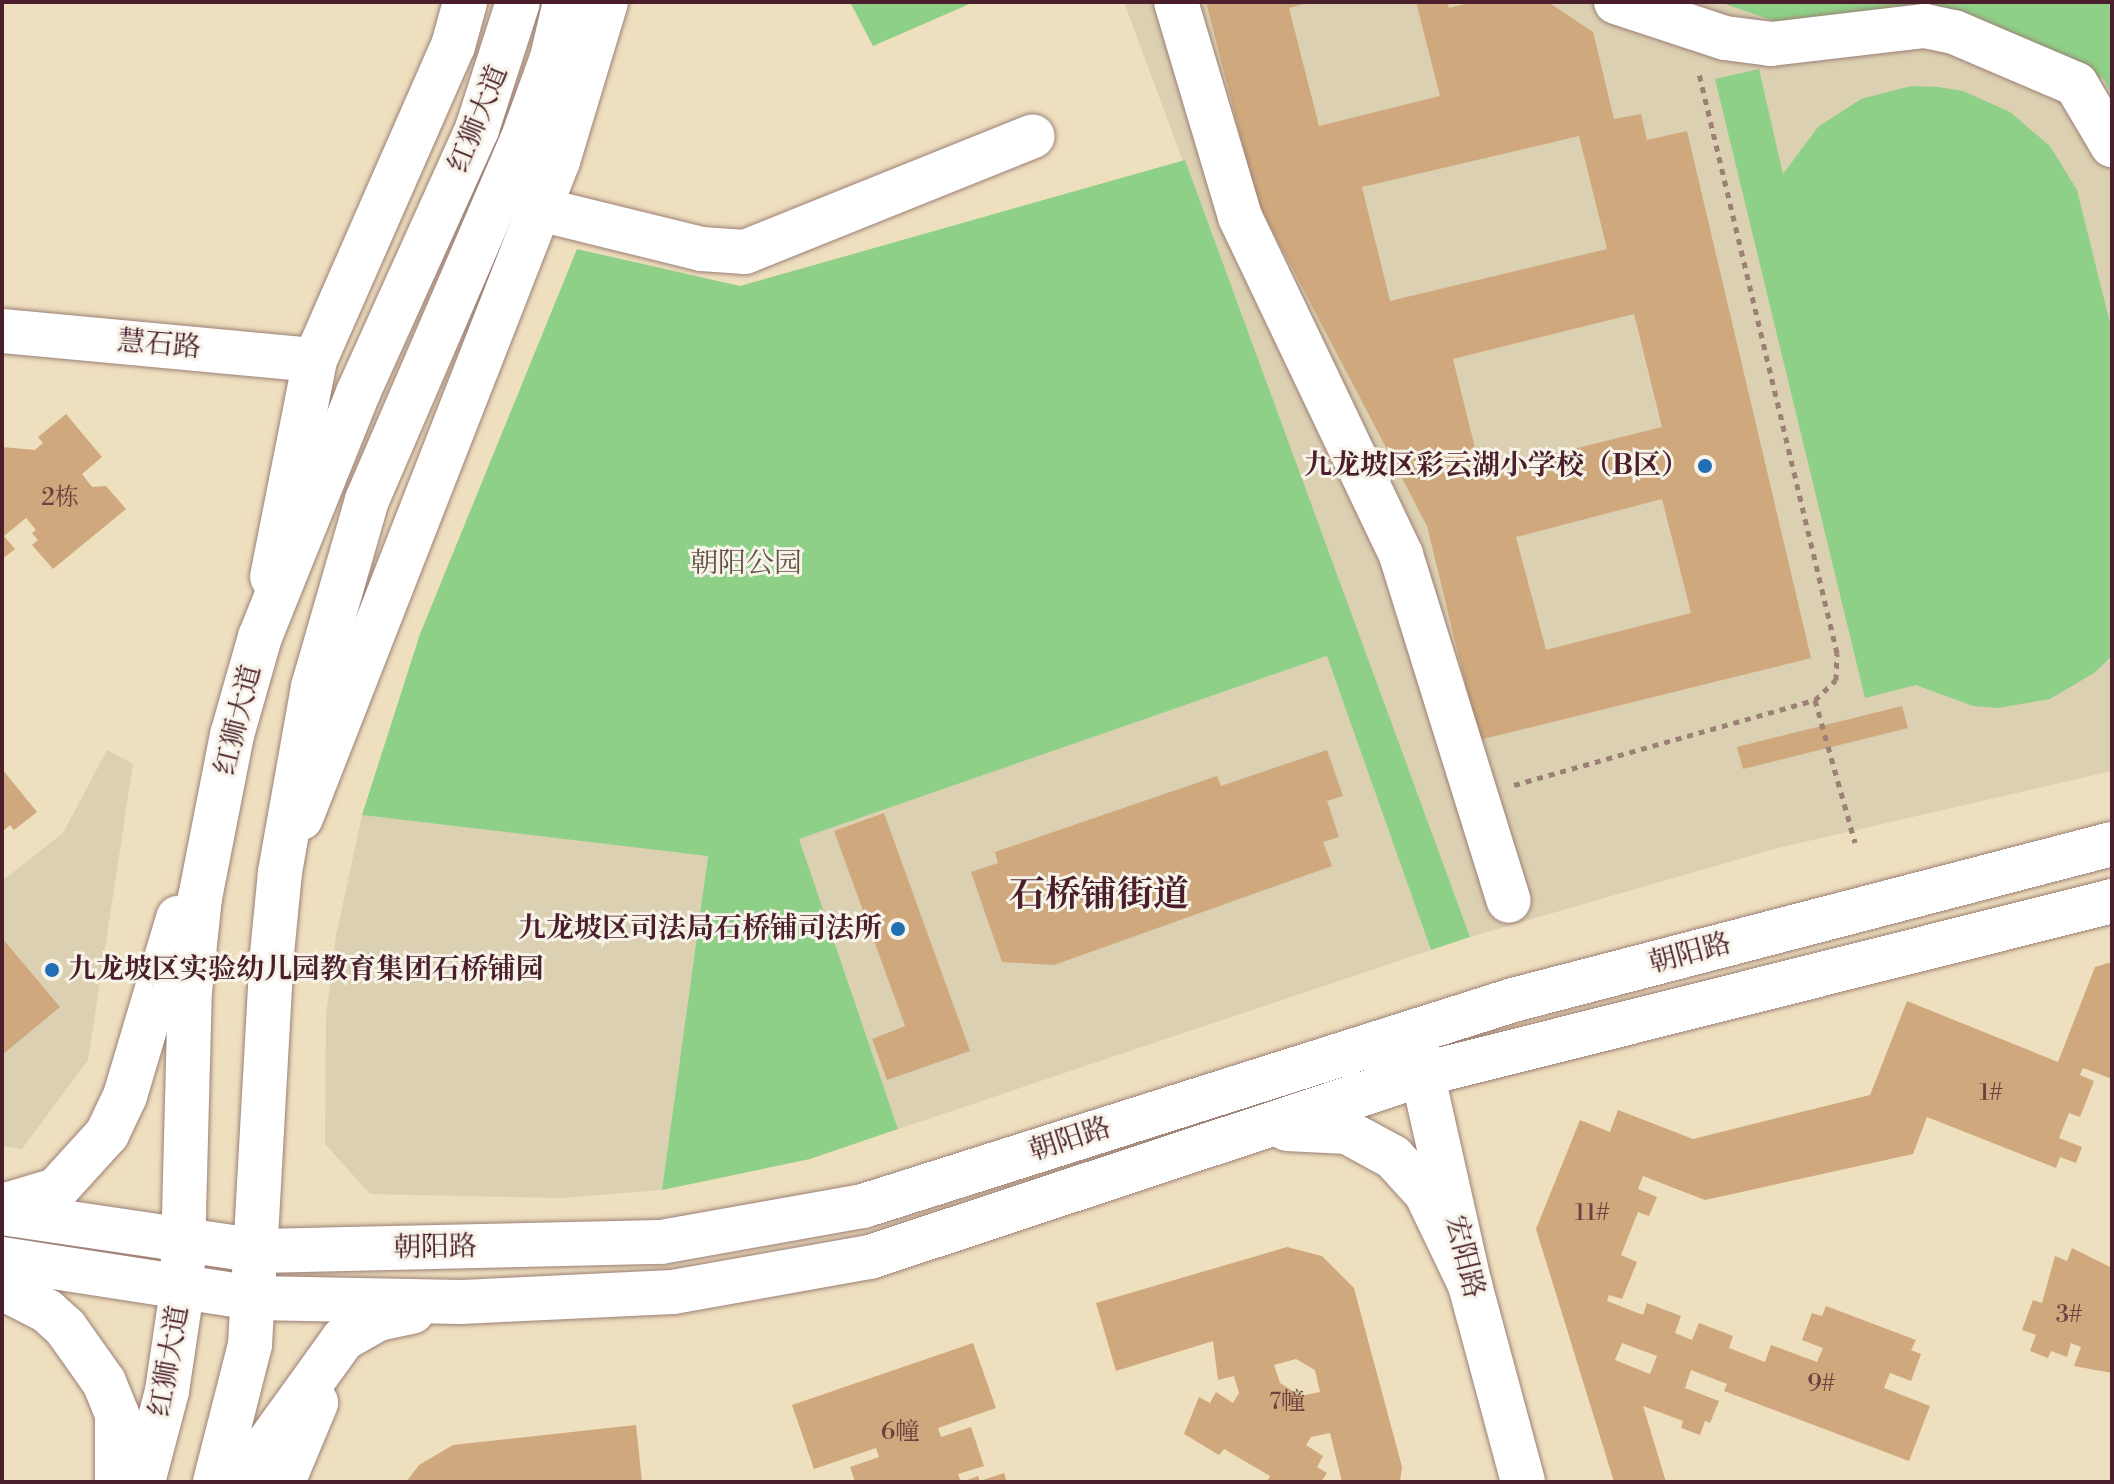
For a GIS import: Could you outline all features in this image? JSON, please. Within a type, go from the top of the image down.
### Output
[{"type":"main road","points":[[260,637],[315,360],[453,46],[465,2]]},
{"type":"main road","name":"红狮大道","points":[[143,1482],[167,1391],[182,1291],[186,1244],[190,991],[200,898],[232,735],[260,637],[358,393],[477,129],[518,2]]},
{"type":"main road","name":"红狮大道","points":[[215,1482],[238,1404],[255,1298],[271,964],[280,872],[313,687],[367,500],[521,143],[552,58],[565,2]]},
{"type":"main road","points":[[280,872],[539,209],[606,2]]},
{"type":"main road","points":[[1176,2],[1240,217],[1389,524],[1509,901]]},
{"type":"main road","points":[[1616,2],[1687,26],[1771,44],[1925,26],[1954,32],[2076,84],[2112,145]]},
{"type":"main road","points":[[539,209],[702,249],[745,252],[1033,136]]},
{"type":"main road","name":"慧石路","points":[[2,331],[315,360]]},
{"type":"main road","points":[[2,1206],[56,1190],[107,1134],[125,1096],[232,735]]},
{"type":"main road","name":"朝阳路","points":[[2,1213],[186,1244],[259,1251],[661,1242],[863,1206],[1413,1031],[2112,844]]},
{"type":"main road","name":"朝阳路","points":[[2,1259],[182,1291],[255,1298],[461,1302],[673,1292],[870,1257],[1420,1075],[2112,901]]},
{"type":"main road","name":"宏阳路","points":[[1413,1031],[1420,1075],[1470,1285],[1523,1482]]},
{"type":"main road","points":[[1257,1130],[1336,1130],[1381,1147],[1426,1193],[1470,1285]]},
{"type":"main road","points":[[2,1288],[34,1303],[65,1327],[104,1382],[117,1414],[117,1482]]},
{"type":"main road","points":[[240,1482],[343,1339],[378,1319],[461,1302]]},
{"type":"main road","points":[[283,1482],[343,1339]]},
{"type":"main road","points":[[128,1482],[167,1391]]},
{"type":"path","points":[[1476,796],[1815,700],[1836,680],[1837,653],[1687,26]]},
{"type":"path","points":[[1815,700],[1855,842]]},
{"type":"shaded area","name":"九龙坡区彩云湖小学校（B区）","points":[[1124,2],[1719,2],[1783,24],[1831,26],[1928,4],[2105,79],[2112,95],[2112,771],[1774,849],[1470,937]]},
{"type":"shaded area","points":[[1328,656],[1431,950],[898,1129],[798,839]]},
{"type":"shaded area","name":"九龙坡区实验幼儿园教育集团石桥铺园","points":[[107,750],[133,764],[88,1060],[22,1149],[2,1146],[2,881],[63,833]]},
{"type":"shaded area","points":[[362,815],[708,855],[662,1190],[561,1198],[370,1194],[325,1144],[326,1016],[336,936]]},
{"type":"green space","points":[[850,2],[974,2],[873,46]]},
{"type":"green space","points":[[1719,2],[2112,2],[2112,95],[2104,79],[1928,4],[1831,26],[1783,24]]},
{"type":"green space","points":[[1759,69],[1783,174],[1818,127],[1861,99],[1911,86],[1938,87],[1963,91],[2010,112],[2050,146],[2077,190],[2112,331],[2112,656],[2094,673],[2050,699],[1998,708],[1973,706],[1916,685],[1865,698],[1715,79]]},
{"type":"green space","name":"朝阳公园","points":[[1185,160],[1470,937],[1431,950],[1327,656],[799,839],[898,1129],[810,1159],[662,1190],[708,856],[362,815],[420,634],[577,249],[740,286]]},
{"type":"building","points":[[1206,2],[1311,2],[1289,8],[1319,126],[1440,96],[1416,2],[1447,2],[1449,8],[1473,2],[1548,2],[1593,32],[1614,119],[1641,114],[1647,140],[1687,131],[1811,658],[1479,740],[1427,526],[1257,201]],"holes":[[[1579,136],[1607,249],[1390,301],[1362,187]],[[1634,314],[1662,427],[1481,472],[1453,359]],[[1662,499],[1691,613],[1546,650],[1516,537]]]},
{"type":"building","points":[[66,414],[102,457],[82,474],[92,487],[106,486],[126,509],[53,569],[32,545],[38,540],[32,533],[36,530],[26,518],[4,536],[15,549],[2,559],[2,447],[35,450],[43,443],[38,437]]},
{"type":"building","points":[[1902,706],[1908,728],[1743,769],[1737,747]]},
{"type":"building","points":[[1327,750],[1343,796],[1327,801],[1339,837],[1323,842],[1332,866],[1054,965],[1002,962],[971,872],[998,863],[995,852],[1217,776],[1221,786]]},
{"type":"building","points":[[2,769],[37,812],[14,830],[10,825],[2,832]]},
{"type":"building","name":"九龙坡区司法局石桥铺司法所","points":[[884,813],[970,1051],[887,1080],[872,1039],[905,1026],[834,831]]},
{"type":"building","points":[[2,938],[60,1007],[2,1055]]},
{"type":"building","points":[[2112,962],[2112,1079],[2083,1068],[2080,1075],[2094,1081],[2080,1117],[2069,1113],[2059,1138],[2082,1147],[2076,1163],[2060,1157],[2056,1168],[1927,1117],[1913,1154],[1705,1200],[1643,1176],[1638,1189],[1657,1197],[1649,1216],[1638,1212],[1621,1255],[1637,1262],[1622,1299],[1609,1295],[1607,1301],[1643,1315],[1647,1303],[1681,1316],[1675,1333],[1692,1340],[1699,1323],[1733,1336],[1729,1348],[1765,1362],[1771,1345],[1817,1362],[1823,1348],[1802,1340],[1812,1313],[1822,1316],[1826,1306],[1916,1340],[1911,1350],[1921,1354],[1911,1381],[1890,1373],[1884,1388],[1930,1406],[1909,1461],[1724,1391],[1727,1384],[1691,1370],[1685,1388],[1719,1401],[1710,1423],[1705,1421],[1700,1435],[1681,1428],[1683,1421],[1643,1406],[1666,1482],[1614,1482],[1536,1229],[1580,1120],[1610,1132],[1618,1110],[1693,1139],[1870,1095],[1907,1001],[2058,1062],[2095,967]],"holes":[[[1622,1343],[1657,1356],[1650,1374],[1615,1360]]]},
{"type":"building","points":[[1287,1247],[1322,1256],[1354,1288],[1402,1467],[1400,1482],[1342,1482],[1330,1433],[1311,1437],[1306,1445],[1323,1456],[1317,1467],[1327,1473],[1321,1482],[1267,1482],[1270,1476],[1224,1449],[1219,1455],[1184,1434],[1199,1397],[1210,1403],[1216,1392],[1233,1403],[1239,1393],[1234,1376],[1218,1380],[1213,1341],[1116,1371],[1096,1303]],"holes":[[[1296,1359],[1315,1370],[1320,1392],[1301,1396],[1280,1383],[1274,1365]]]},
{"type":"building","points":[[2072,1248],[2112,1268],[2112,1373],[2074,1366],[2081,1347],[2071,1343],[2067,1357],[2051,1351],[2048,1358],[2030,1351],[2036,1335],[2022,1330],[2033,1300],[2042,1303],[2055,1256],[2067,1261]]},
{"type":"building","points":[[973,1343],[996,1408],[938,1428],[941,1437],[971,1427],[984,1466],[958,1474],[961,1482],[855,1482],[850,1467],[879,1457],[876,1448],[814,1469],[792,1405]]},
{"type":"building","points":[[636,1425],[642,1482],[406,1482],[419,1465],[453,1445]]},
{"type":"building","points":[[1004,1473],[1007,1482],[962,1482],[978,1476],[980,1481]]},
{"type":"place","name":"九龙坡区彩云湖小学校（B区）","points":[[1705,466]]},
{"type":"place","name":"九龙坡区司法局石桥铺司法所","points":[[898,929]]},
{"type":"place","name":"九龙坡区实验幼儿园教育集团石桥铺园","points":[[52,970]]},
{"type":"district","name":"石桥铺街道","points":[[1099,896]]}]
